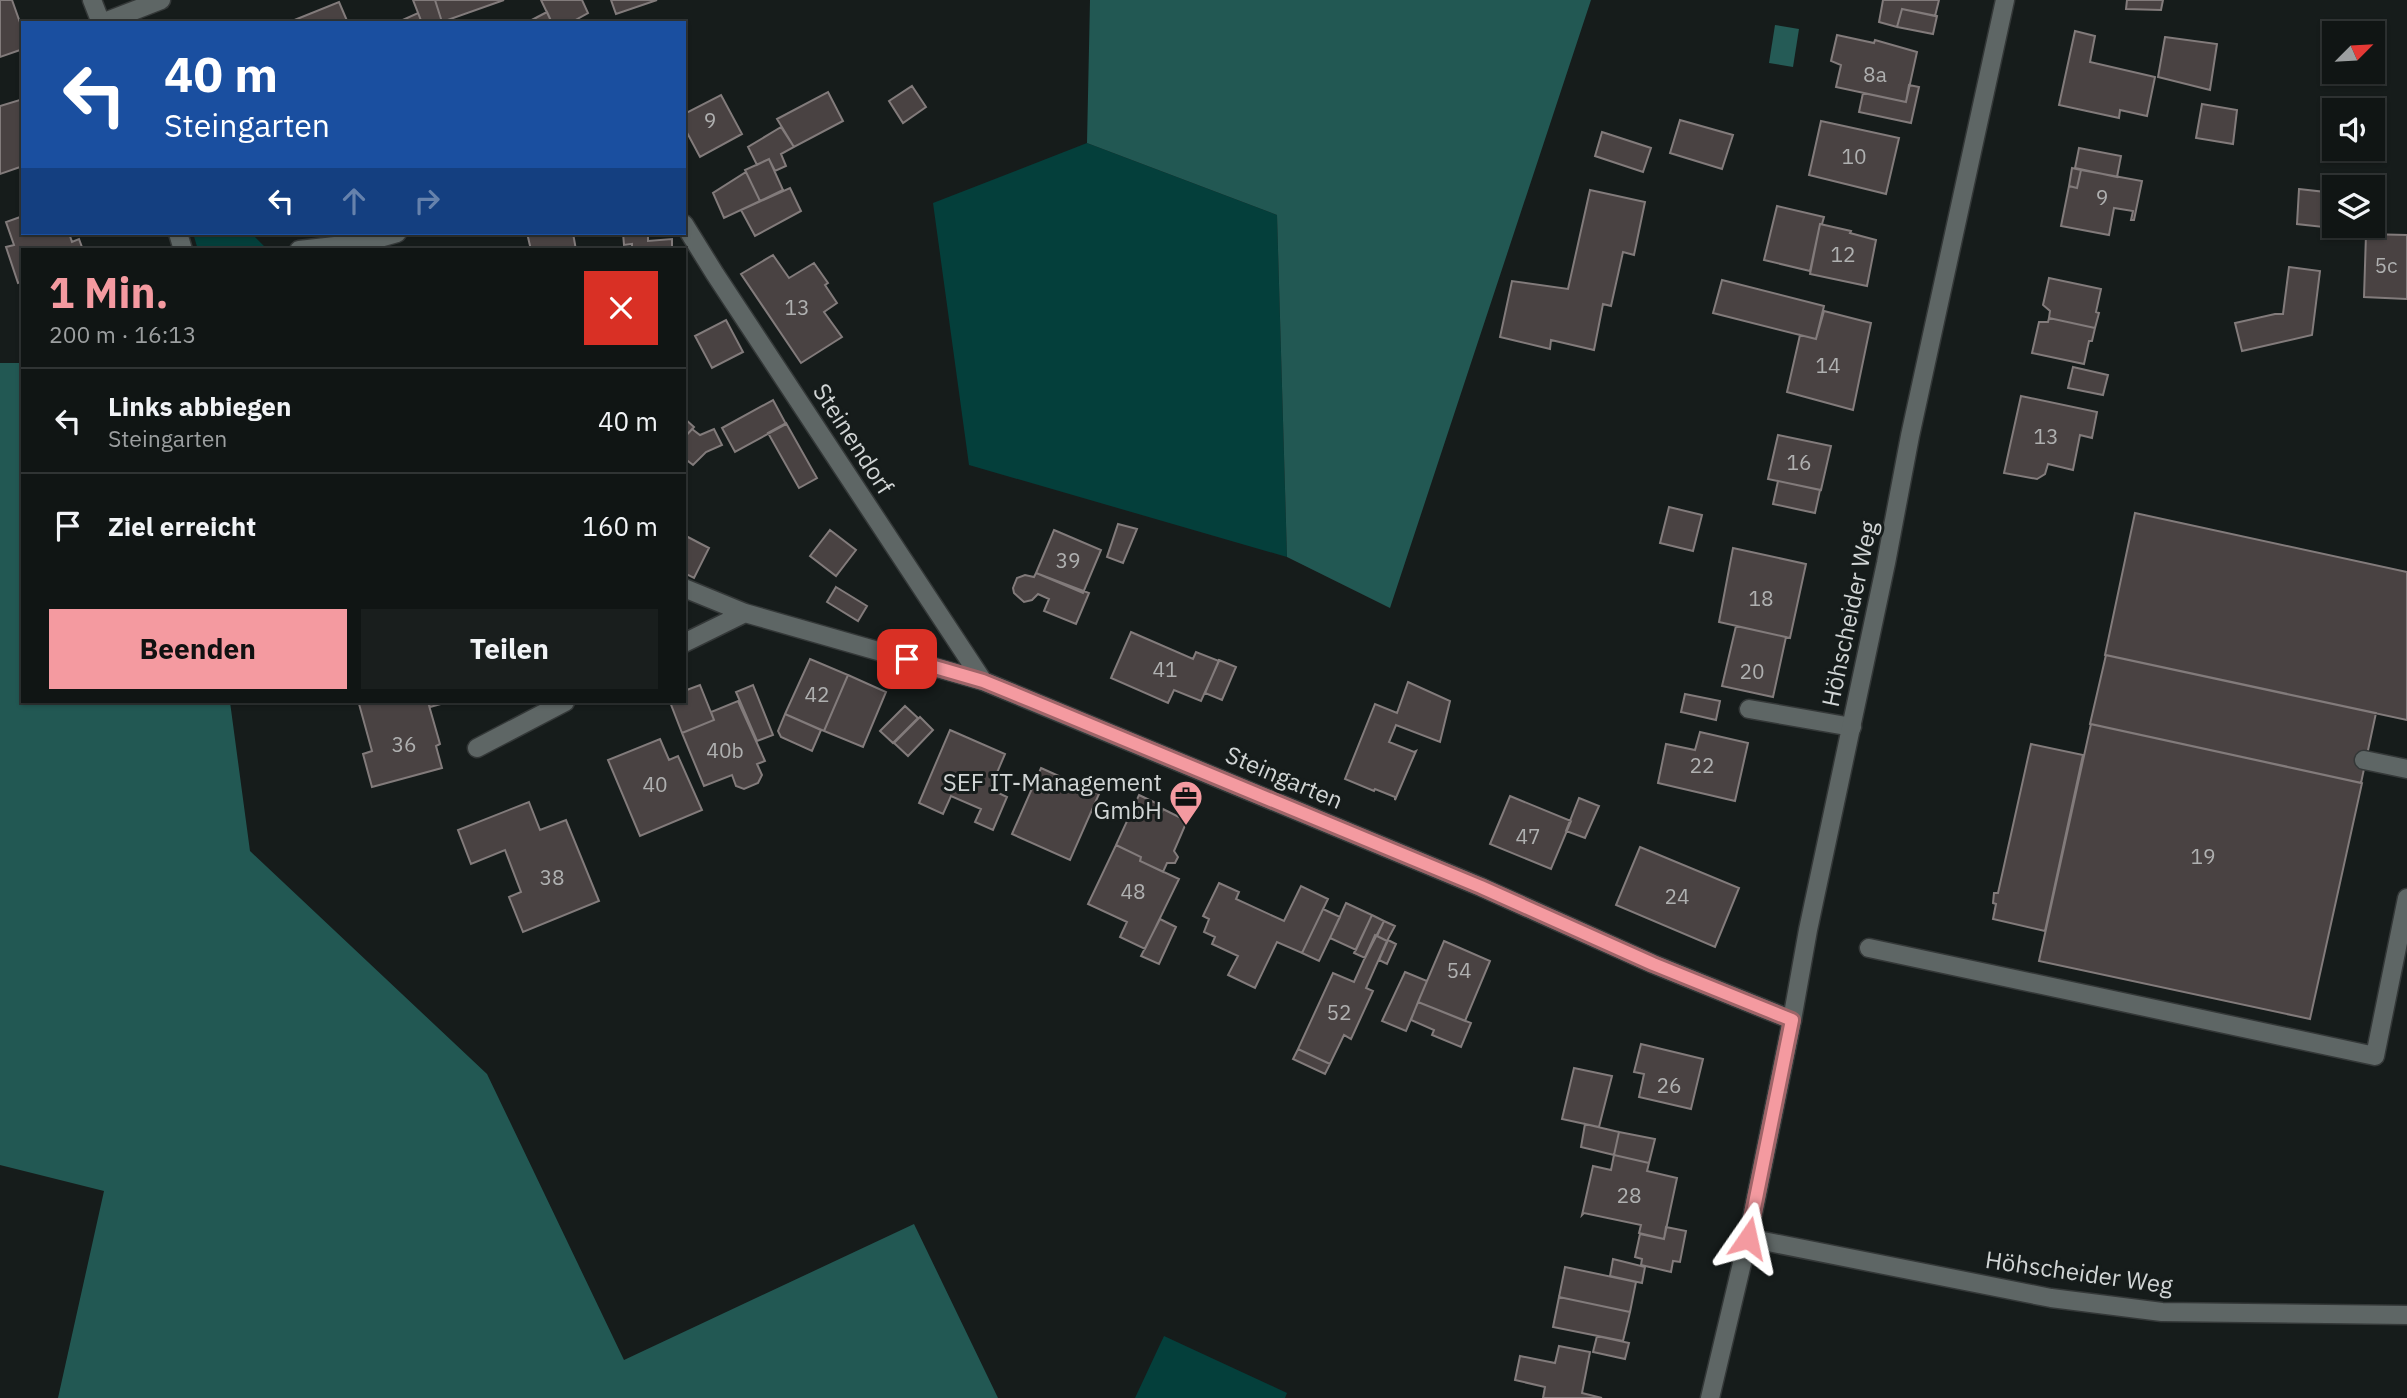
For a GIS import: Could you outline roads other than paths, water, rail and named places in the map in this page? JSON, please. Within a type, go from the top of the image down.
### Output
[{"type":"main road","points":[[92,0],[101,21]]},
{"type":"main road","points":[[107,21],[161,0]]},
{"type":"main road","name":"Höhscheider Weg","points":[[1710,1398],[1748,1238],[1808,930],[1910,436],[2005,0]]},
{"type":"main road","name":"Steinendorf","points":[[686,226],[983,681]]},
{"type":"main road","points":[[317,248],[362,243],[390,235]]},
{"type":"main road","name":"Steingarten","points":[[686,589],[745,613],[983,681],[1481,887],[1653,964],[1792,1020]]},
{"type":"main road","points":[[686,642],[745,613]]},
{"type":"main road","points":[[477,748],[563,703]]},
{"type":"main road","points":[[1749,709],[1852,727]]},
{"type":"main road","points":[[2364,760],[2407,769]]},
{"type":"main road","points":[[1869,948],[2375,1056],[2407,898]]},
{"type":"main road","name":"Höhscheider Weg","points":[[1748,1238],[2051,1297],[2150,1310],[2331,1316],[2407,1315]]},
{"type":"place","name":"SEF IT-Management GmbH","points":[[1186,827]]}]
